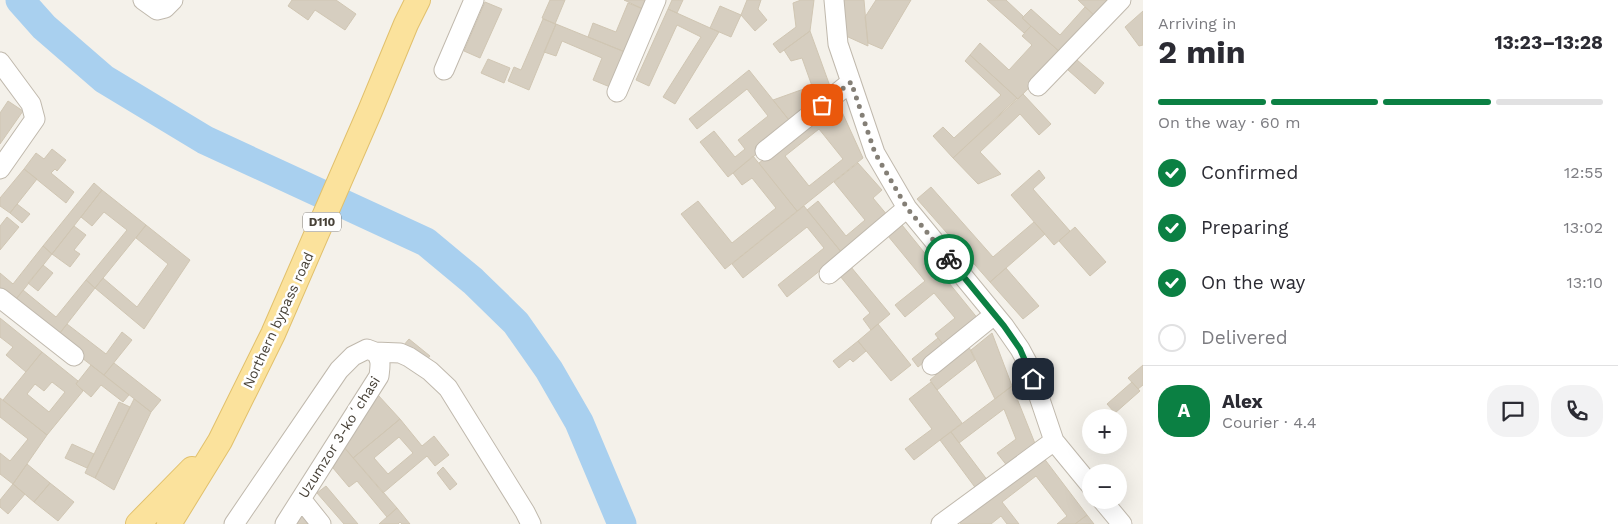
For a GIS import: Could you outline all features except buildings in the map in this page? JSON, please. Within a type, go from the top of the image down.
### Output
[{"type":"main road","name":"Northern bypass road","points":[[406,24],[410,0]]},
{"type":"main road","name":"Northern bypass road","points":[[169,524],[220,441],[273,334],[418,0]]},
{"type":"main road","points":[[138,524],[220,441]]},
{"type":"main road","points":[[188,524],[220,441]]},
{"type":"street","points":[[143,0],[157,10],[165,8],[174,0]]},
{"type":"street","points":[[444,70],[474,0]]},
{"type":"street","points":[[617,92],[656,0]]},
{"type":"street","points":[[834,0],[838,44],[875,153],[907,208],[1004,326],[1020,349],[1028,364],[1054,440],[1082,475]]},
{"type":"street","points":[[1038,86],[1121,0]]},
{"type":"street","points":[[0,62],[31,104],[35,119],[0,169]]},
{"type":"street","points":[[765,151],[851,82]]},
{"type":"street","points":[[829,274],[907,208]]},
{"type":"street","points":[[0,298],[74,356]]},
{"type":"street","points":[[932,365],[994,316]]},
{"type":"street","points":[[234,524],[339,370],[359,352],[367,349],[376,352],[400,353],[410,357],[430,371],[448,388],[526,512],[531,524]]},
{"type":"street","name":"Uzumzor 3-koʻchasi","points":[[285,524],[379,376],[381,364],[380,357],[376,352]]},
{"type":"street","points":[[940,524],[1054,440]]},
{"type":"street","points":[[300,499],[321,524]]},
{"type":"street","points":[[1110,509],[1122,524]]},
{"type":"waterway","points":[[20,0],[44,27],[104,79],[205,140],[426,242],[473,281],[516,323],[549,370],[579,422],[622,524]]},
{"type":"way so far","points":[[822,105],[851,82],[875,153],[907,208],[949,259]]},
{"type":"route","points":[[949,259],[1004,326],[1020,349],[1033,379]]}]
